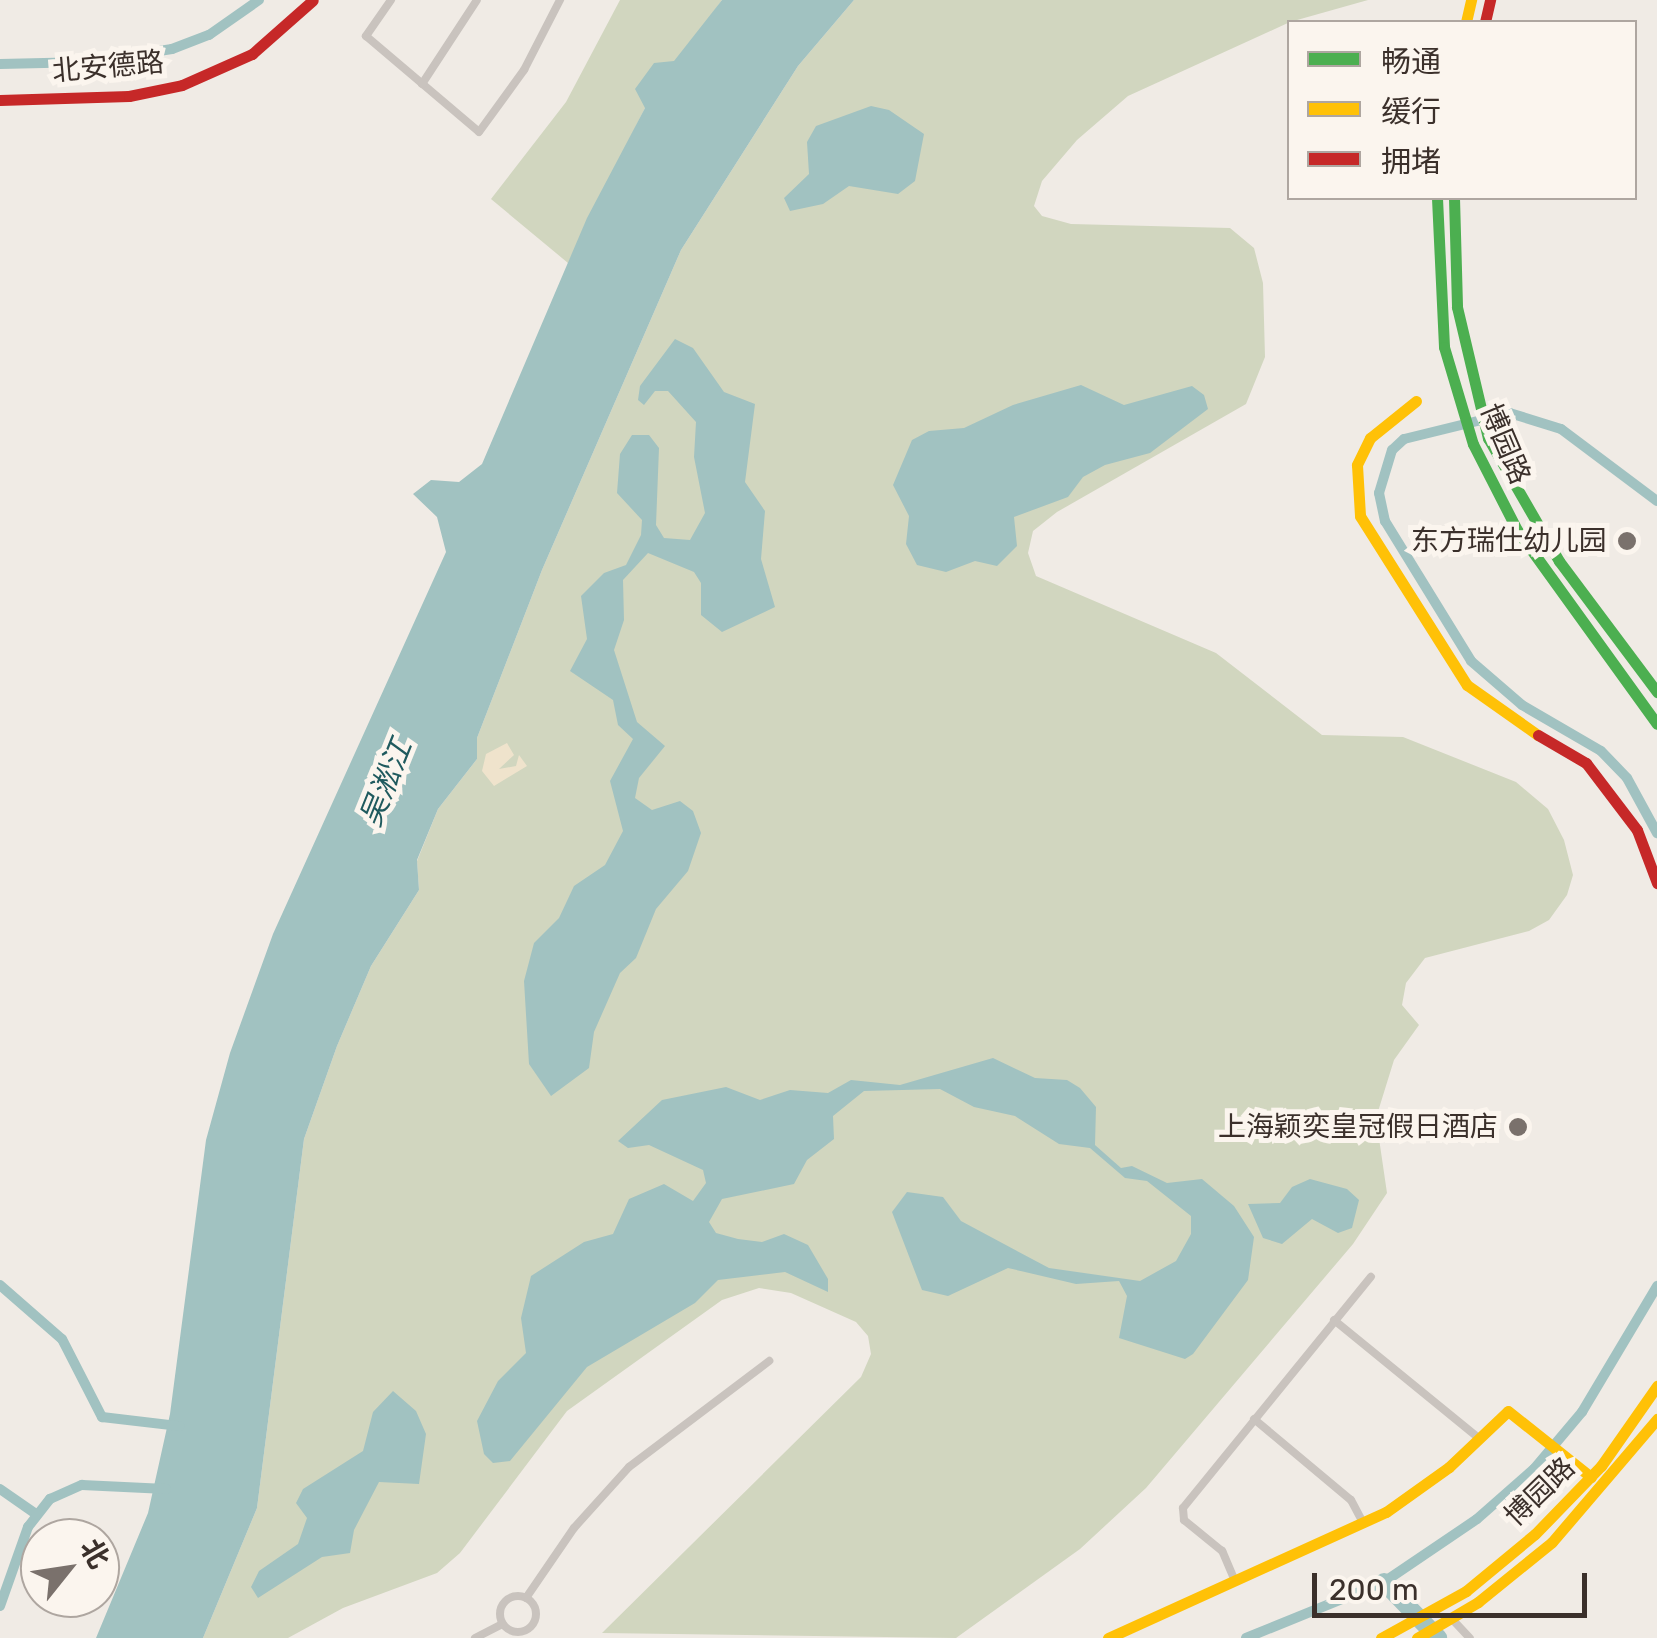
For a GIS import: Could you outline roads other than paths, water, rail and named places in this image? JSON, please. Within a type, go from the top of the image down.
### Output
[{"type":"main road","name":"北安德路","points":[[0,100],[129,96],[182,85],[252,54],[313,0]]},
{"type":"main road","name":"博园路","points":[[1437,200],[1438,304],[1473,444],[1517,530],[1657,724]]},
{"type":"main road","name":"博园路","points":[[1454,200],[1456,307],[1488,438],[1548,544],[1657,692]]},
{"type":"main road","points":[[1416,401],[1370,438],[1357,465],[1360,516],[1466,685],[1504,716],[1586,762],[1637,830],[1657,883]]},
{"type":"main road","name":"博园路","points":[[1385,1636],[1439,1608],[1505,1559],[1591,1477],[1657,1386]]},
{"type":"main road","points":[[1108,1638],[1364,1524],[1480,1439],[1508,1411],[1591,1477]]},
{"type":"main road","name":"博园路","points":[[1417,1638],[1452,1620],[1562,1532],[1657,1419]]},
{"type":"street","points":[[392,0],[366,36],[479,132],[524,70],[560,0]]},
{"type":"street","points":[[422,84],[478,0]]},
{"type":"street","points":[[1234,1582],[1222,1551],[1184,1520],[1182,1508],[1370,1277]]},
{"type":"street","points":[[1334,1320],[1480,1439]]},
{"type":"street","points":[[503,1624],[505,1602],[526,1598],[619,1477],[769,1361]]},
{"type":"street","points":[[1254,1419],[1351,1500],[1364,1524]]},
{"type":"street","points":[[503,1624],[523,1635],[537,1614],[526,1598]]},
{"type":"street","points":[[1452,1620],[1470,1638]]},
{"type":"street","points":[[475,1638],[503,1624]]},
{"type":"water","name":"吴淞江","points":[[722,0],[854,0],[798,66],[681,250],[542,570],[477,738],[477,759],[438,809],[417,860],[419,890],[371,966],[337,1046],[304,1139],[257,1508],[203,1638],[96,1638],[104,1618],[120,1618],[120,1580],[148,1513],[170,1414],[206,1140],[230,1053],[273,934],[446,552],[437,517],[413,494],[431,480],[459,482],[482,464],[587,218],[645,108],[635,89],[654,63],[674,61]]},
{"type":"water","points":[[871,106],[889,110],[924,134],[915,181],[898,194],[849,186],[823,204],[790,211],[784,198],[809,174],[807,142],[816,126]]},
{"type":"water","points":[[675,339],[693,348],[724,392],[755,404],[745,482],[765,511],[761,559],[775,607],[722,632],[701,615],[701,583],[694,572],[648,553],[623,580],[624,620],[614,650],[637,722],[665,746],[639,778],[635,798],[652,810],[680,801],[693,811],[701,833],[688,871],[656,909],[636,958],[620,973],[594,1032],[589,1068],[551,1096],[529,1064],[524,981],[534,943],[559,918],[574,886],[605,865],[623,831],[610,781],[633,739],[618,725],[613,700],[570,671],[587,639],[581,596],[604,573],[626,565],[641,535],[642,520],[617,493],[620,454],[632,435],[649,435],[659,448],[656,525],[664,538],[690,540],[705,513],[694,457],[696,422],[668,391],[655,391],[644,405],[638,400],[640,386]]},
{"type":"water","points":[[1081,385],[1124,405],[1192,386],[1204,395],[1208,409],[1150,453],[1105,465],[1083,477],[1068,497],[1014,517],[1017,546],[997,566],[975,561],[946,572],[917,565],[906,544],[909,516],[893,485],[912,440],[929,431],[964,428],[1013,405]]},
{"type":"water","points":[[993,1058],[1035,1078],[1067,1080],[1080,1088],[1096,1107],[1095,1145],[1121,1168],[1132,1166],[1167,1183],[1202,1179],[1234,1206],[1254,1237],[1248,1280],[1193,1354],[1185,1359],[1119,1338],[1127,1296],[1119,1281],[1076,1284],[1008,1268],[948,1296],[922,1290],[892,1212],[907,1192],[943,1197],[961,1221],[1049,1268],[1140,1281],[1176,1261],[1191,1234],[1191,1216],[1147,1181],[1125,1178],[1090,1148],[1059,1144],[1015,1116],[974,1107],[940,1089],[864,1091],[833,1116],[834,1139],[807,1160],[794,1184],[722,1199],[709,1222],[716,1233],[738,1239],[762,1242],[784,1234],[808,1245],[828,1279],[828,1292],[785,1272],[718,1280],[695,1303],[587,1367],[510,1461],[493,1463],[484,1454],[477,1421],[498,1381],[526,1353],[521,1318],[531,1276],[584,1242],[613,1234],[629,1199],[664,1184],[693,1201],[706,1183],[703,1170],[649,1145],[628,1148],[618,1141],[662,1100],[726,1087],[760,1100],[790,1090],[828,1093],[851,1080],[900,1085]]},
{"type":"water","points":[[1310,1179],[1347,1189],[1359,1200],[1352,1228],[1338,1233],[1312,1219],[1282,1244],[1263,1238],[1248,1204],[1280,1203],[1292,1187]]},
{"type":"water","points":[[393,1391],[416,1411],[426,1434],[419,1484],[379,1482],[354,1530],[350,1553],[322,1557],[258,1598],[251,1587],[259,1571],[298,1544],[307,1518],[296,1503],[303,1489],[363,1451],[373,1412]]},
{"type":"waterway","points":[[0,64],[88,62],[172,49],[209,35],[259,0]]},
{"type":"waterway","points":[[1657,501],[1561,429],[1510,413],[1404,439],[1392,450],[1379,493],[1385,521],[1471,661],[1522,705],[1601,751],[1627,778],[1657,833]]},
{"type":"waterway","points":[[0,1285],[62,1339],[102,1417],[179,1426]]},
{"type":"waterway","points":[[1246,1638],[1384,1582],[1477,1519],[1534,1469],[1582,1412],[1657,1286]]},
{"type":"waterway","points":[[0,1606],[28,1527],[50,1499],[82,1485],[166,1489]]},
{"type":"waterway","points":[[0,1489],[36,1514]]},
{"type":"waterway","points":[[1384,1582],[1438,1638]]},
{"type":"place","name":"东方瑞仕幼儿园","points":[[1627,541]]},
{"type":"place","name":"上海颖奕皇冠假日酒店","points":[[1518,1127]]}]
